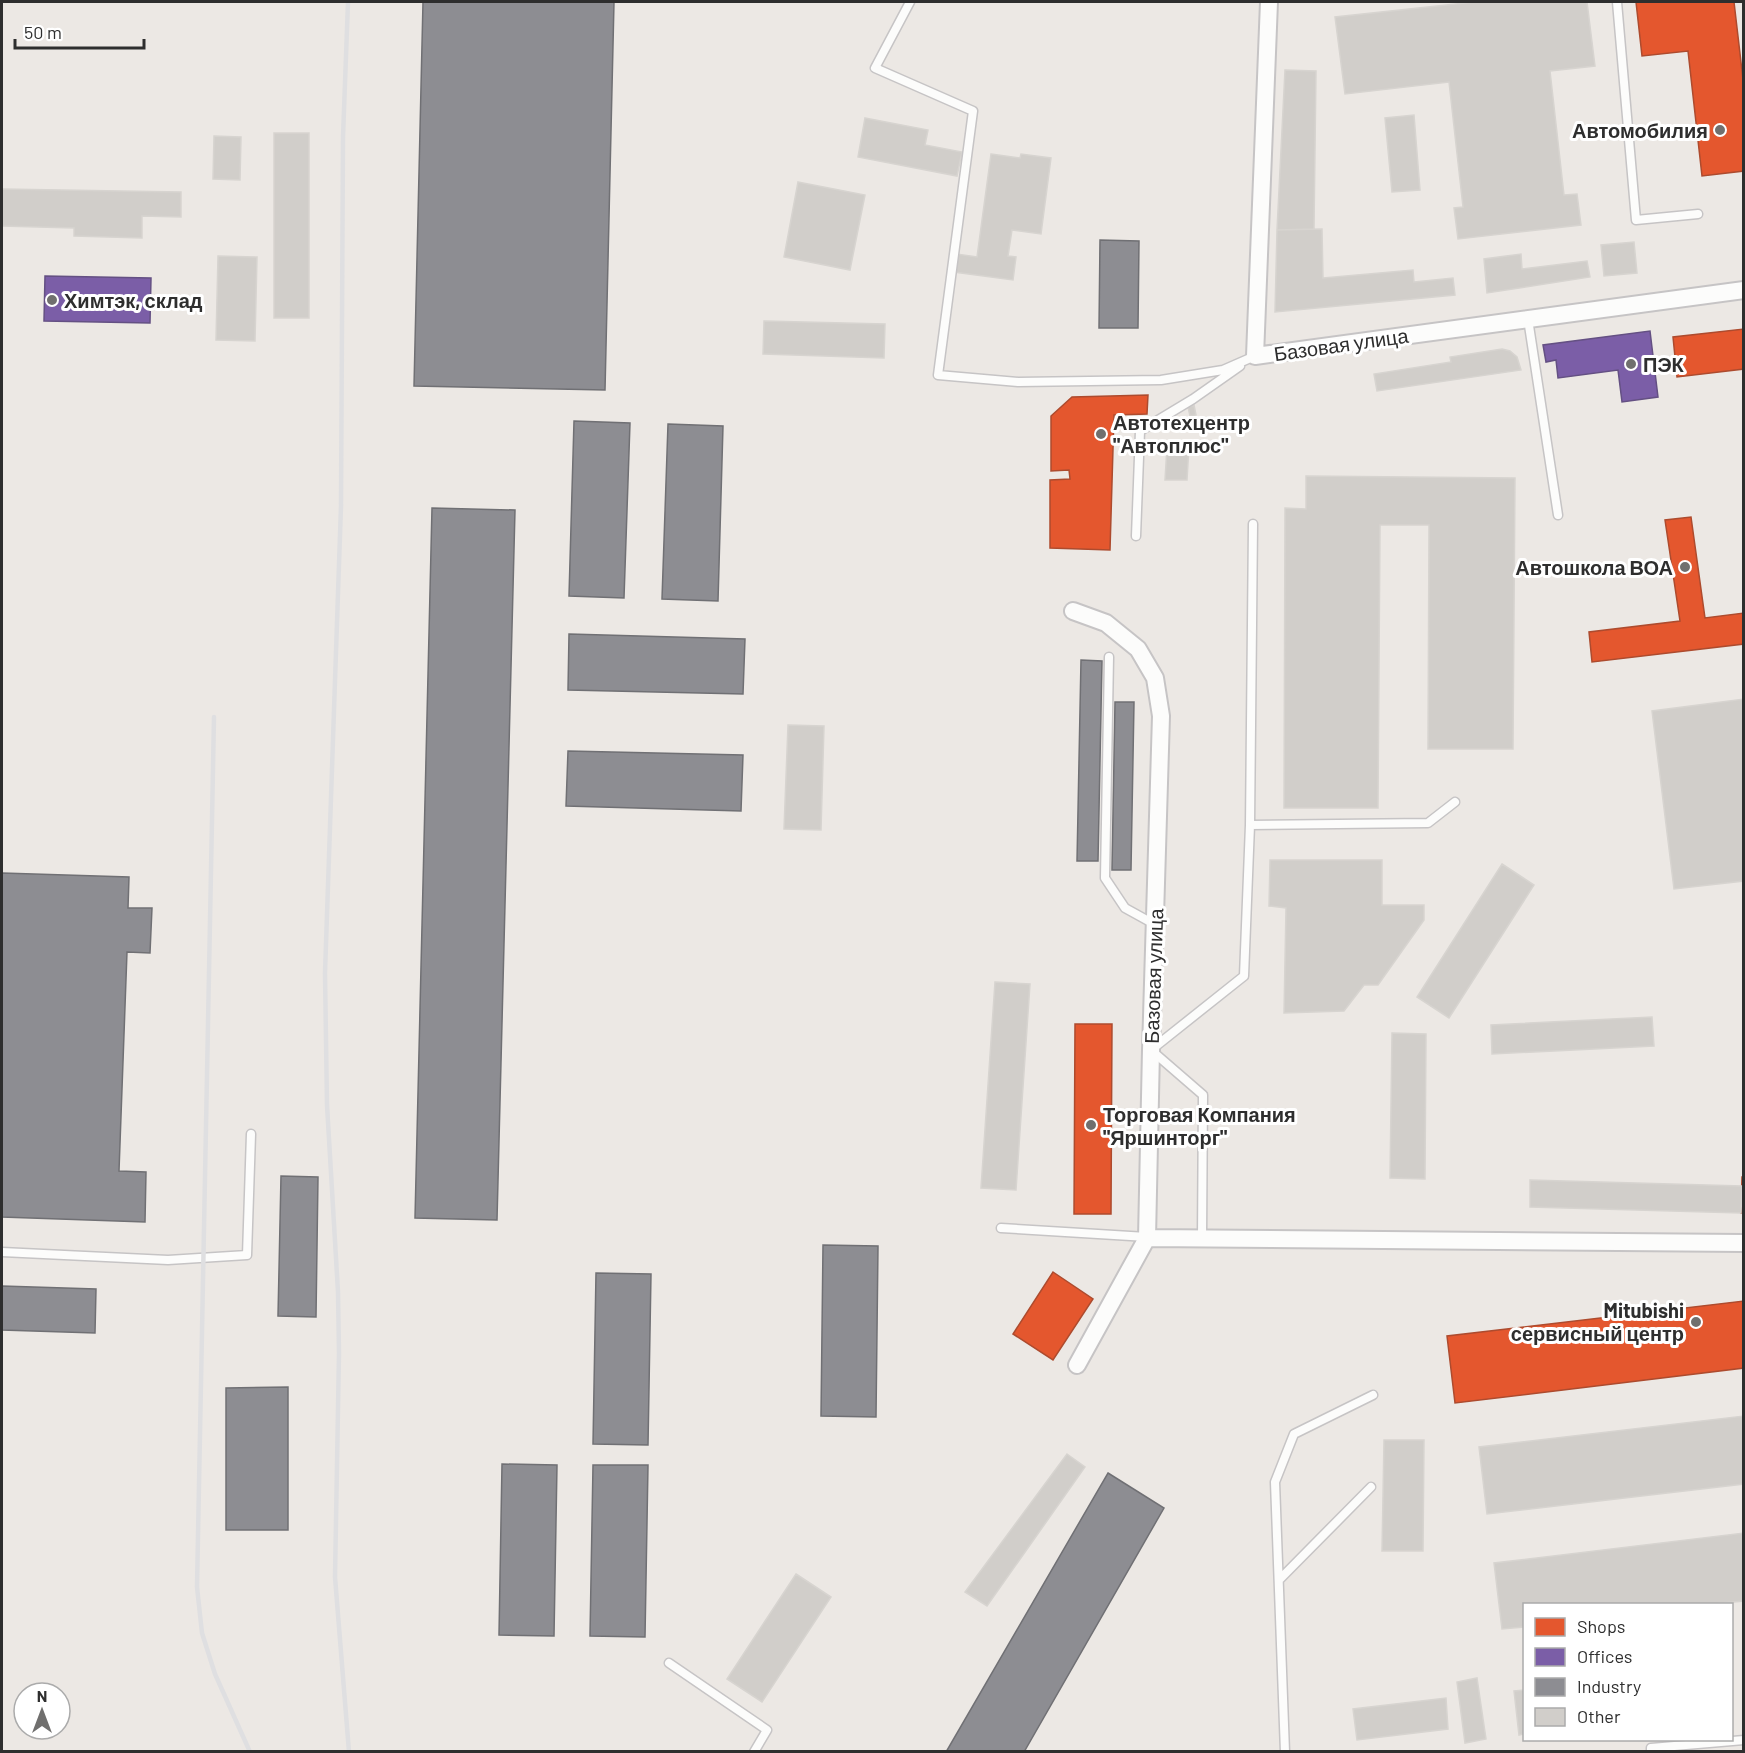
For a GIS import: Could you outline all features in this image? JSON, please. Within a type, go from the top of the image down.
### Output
[{"type":"street","name":"Базовая улица","points":[[1269,2],[1255,356],[1743,290]]},
{"type":"street","name":"Базовая улица","points":[[1073,611],[1106,623],[1138,648],[1155,678],[1161,716],[1147,1238],[1077,1365]]},
{"type":"street","points":[[1147,1238],[1743,1244]]},
{"type":"lane","points":[[910,2],[875,68],[973,111],[938,375],[1018,382],[1161,380],[1223,370],[1255,356]]},
{"type":"lane","points":[[1617,2],[1636,220],[1698,214]]},
{"type":"lane","points":[[1528,319],[1558,515]]},
{"type":"lane","points":[[1136,536],[1140,431],[1193,399],[1255,356]]},
{"type":"lane","points":[[1202,1238],[1203,1095],[1151,1050],[1244,976],[1250,825],[1254,524]]},
{"type":"lane","points":[[1109,657],[1105,878],[1125,909],[1154,924]]},
{"type":"lane","points":[[1250,825],[1428,823],[1455,802]]},
{"type":"lane","points":[[2,1252],[168,1260],[247,1255],[251,1134]]},
{"type":"lane","points":[[1001,1228],[1147,1238]]},
{"type":"lane","points":[[1285,1752],[1275,1482],[1294,1434],[1372,1395]]},
{"type":"lane","points":[[1280,1579],[1371,1487]]},
{"type":"lane","points":[[669,1663],[767,1730],[753,1752]]},
{"type":"lane","points":[[1651,1752],[1651,1748],[1732,1741]]},
{"type":"building: Shops","name":"Автомобилия","points":[[1636,2],[1734,2],[1744,88],[1744,171],[1702,176],[1688,51],[1642,56]]},
{"type":"building: Shops","points":[[1744,329],[1744,369],[1677,377],[1673,337]]},
{"type":"building: Shops","points":[[1148,395],[1147,414],[1114,415],[1110,550],[1050,548],[1050,480],[1070,479],[1069,470],[1051,471],[1051,416],[1072,397]]},
{"type":"building: Shops","name":"Автошкола ВОА","points":[[1691,517],[1705,618],[1744,613],[1744,644],[1592,662],[1589,632],[1680,621],[1665,520]]},
{"type":"building: Shops","points":[[1075,1024],[1112,1024],[1111,1214],[1074,1214]]},
{"type":"building: Shops","points":[[1742,1177],[1744,1177],[1744,1213],[1741,1213]]},
{"type":"building: Shops","points":[[1053,1272],[1093,1299],[1053,1360],[1013,1334]]},
{"type":"building: Shops","points":[[1744,1301],[1744,1368],[1455,1403],[1447,1336]]},
{"type":"building: Offices","points":[[45,276],[151,278],[150,323],[44,321]]},
{"type":"building: Offices","points":[[1650,331],[1658,397],[1622,402],[1618,370],[1558,378],[1556,360],[1546,362],[1543,345]]},
{"type":"building: Industry","points":[[423,2],[614,2],[605,390],[414,386]]},
{"type":"building: Industry","points":[[1100,240],[1139,241],[1138,328],[1099,328]]},
{"type":"building: Industry","points":[[574,421],[630,423],[624,598],[569,596]]},
{"type":"building: Industry","points":[[668,424],[723,426],[718,601],[662,599]]},
{"type":"building: Industry","points":[[432,508],[515,510],[497,1220],[415,1218]]},
{"type":"building: Industry","points":[[569,634],[745,639],[743,694],[568,690]]},
{"type":"building: Industry","points":[[1081,660],[1102,661],[1098,861],[1077,861]]},
{"type":"building: Industry","points":[[1115,702],[1134,702],[1131,870],[1112,870]]},
{"type":"building: Industry","points":[[568,751],[743,755],[741,811],[566,806]]},
{"type":"building: Industry","points":[[2,873],[129,877],[128,908],[152,908],[150,953],[127,952],[119,1171],[146,1172],[145,1222],[2,1217]]},
{"type":"building: Industry","points":[[281,1176],[318,1177],[316,1317],[278,1316]]},
{"type":"building: Industry","points":[[823,1245],[878,1246],[876,1417],[821,1416]]},
{"type":"building: Industry","points":[[596,1273],[651,1274],[648,1445],[593,1444]]},
{"type":"building: Industry","points":[[2,1286],[96,1289],[95,1333],[2,1330]]},
{"type":"building: Industry","points":[[288,1387],[288,1530],[226,1530],[226,1388]]},
{"type":"building: Industry","points":[[502,1464],[557,1465],[554,1636],[499,1635]]},
{"type":"building: Industry","points":[[593,1465],[648,1465],[645,1637],[590,1636]]},
{"type":"building: Industry","points":[[1108,1473],[1164,1508],[1024,1752],[946,1752]]},
{"type":"building: Other","points":[[1474,2],[1587,2],[1595,66],[1550,71],[1564,195],[1577,194],[1581,225],[1458,239],[1454,208],[1463,207],[1449,82],[1345,94],[1335,17]]},
{"type":"building: Other","points":[[1285,70],[1316,71],[1314,229],[1277,230]]},
{"type":"building: Other","points":[[1414,115],[1420,190],[1392,192],[1385,118]]},
{"type":"building: Other","points":[[865,118],[928,130],[925,145],[962,152],[957,176],[858,157]]},
{"type":"building: Other","points":[[274,133],[309,133],[309,318],[274,318]]},
{"type":"building: Other","points":[[214,136],[241,137],[240,180],[213,179]]},
{"type":"building: Other","points":[[991,154],[1020,158],[1021,154],[1051,158],[1041,234],[1012,230],[1008,256],[1016,257],[1013,280],[954,272],[957,254],[977,257]]},
{"type":"building: Other","points":[[798,182],[865,195],[850,270],[784,257]]},
{"type":"building: Other","points":[[2,189],[181,192],[181,217],[142,216],[142,238],[74,236],[74,228],[2,226]]},
{"type":"building: Other","points":[[1322,229],[1323,278],[1413,270],[1414,282],[1453,278],[1455,295],[1275,312],[1277,230]]},
{"type":"building: Other","points":[[1634,242],[1637,273],[1604,276],[1601,245]]},
{"type":"building: Other","points":[[1521,254],[1522,269],[1587,261],[1590,277],[1487,293],[1484,259]]},
{"type":"building: Other","points":[[218,256],[257,257],[255,341],[216,340]]},
{"type":"building: Other","points":[[764,321],[885,324],[884,358],[763,354]]},
{"type":"building: Other","points":[[1502,349],[1510,351],[1517,357],[1521,370],[1377,391],[1374,374],[1451,362],[1450,357]]},
{"type":"building: Other","points":[[1194,405],[1196,415],[1190,416],[1188,407]]},
{"type":"building: Other","points":[[1189,446],[1187,480],[1165,480],[1167,447]]},
{"type":"building: Other","points":[[1306,476],[1515,478],[1513,749],[1428,749],[1429,525],[1380,525],[1378,808],[1284,808],[1285,508],[1306,509]]},
{"type":"building: Other","points":[[1744,699],[1744,881],[1674,889],[1652,711]]},
{"type":"building: Other","points":[[788,725],[824,726],[821,830],[784,829]]},
{"type":"building: Other","points":[[1270,860],[1382,860],[1382,905],[1424,905],[1424,920],[1378,985],[1364,985],[1344,1011],[1284,1013],[1286,908],[1269,906]]},
{"type":"building: Other","points":[[1502,864],[1534,885],[1449,1018],[1417,997]]},
{"type":"building: Other","points":[[995,982],[1030,984],[1016,1190],[981,1188]]},
{"type":"building: Other","points":[[1652,1017],[1654,1046],[1492,1054],[1491,1025]]},
{"type":"building: Other","points":[[1392,1033],[1426,1034],[1425,1179],[1390,1178]]},
{"type":"building: Other","points":[[1530,1180],[1742,1186],[1741,1213],[1530,1207]]},
{"type":"building: Other","points":[[1744,1416],[1744,1484],[1487,1514],[1479,1447]]},
{"type":"building: Other","points":[[1384,1440],[1424,1440],[1423,1551],[1382,1551]]},
{"type":"building: Other","points":[[1067,1454],[1085,1467],[987,1606],[965,1592]]},
{"type":"building: Other","points":[[1744,1533],[1744,1601],[1723,1603],[1523,1603],[1523,1627],[1502,1629],[1494,1563]]},
{"type":"building: Other","points":[[796,1574],[831,1597],[762,1702],[727,1679]]},
{"type":"building: Other","points":[[1477,1678],[1486,1739],[1465,1743],[1457,1682]]},
{"type":"building: Other","points":[[1523,1690],[1523,1734],[1519,1735],[1514,1691]]},
{"type":"building: Other","points":[[1446,1698],[1448,1729],[1357,1740],[1353,1709]]},
{"type":"railway","points":[[348,2],[343,137],[341,506],[325,973],[327,1105],[338,1292],[335,1577],[349,1752]]},
{"type":"railway","points":[[214,717],[197,1587],[202,1633],[215,1674],[250,1752]]},
{"type":"place","name":"Автомобилия","points":[[1720,130]]},
{"type":"place","name":"Химтэк, склад","points":[[52,300]]},
{"type":"place","name":"ПЭК","points":[[1631,364]]},
{"type":"place","name":"Автотехцентр \"Автоплюс\"","points":[[1101,434]]},
{"type":"place","name":"Автошкола ВОА","points":[[1685,567]]},
{"type":"place","name":"Торговая Компания \"Яршинторг\"","points":[[1091,1125]]},
{"type":"place","name":"Mitubishi сервисный центр","points":[[1696,1322]]}]
